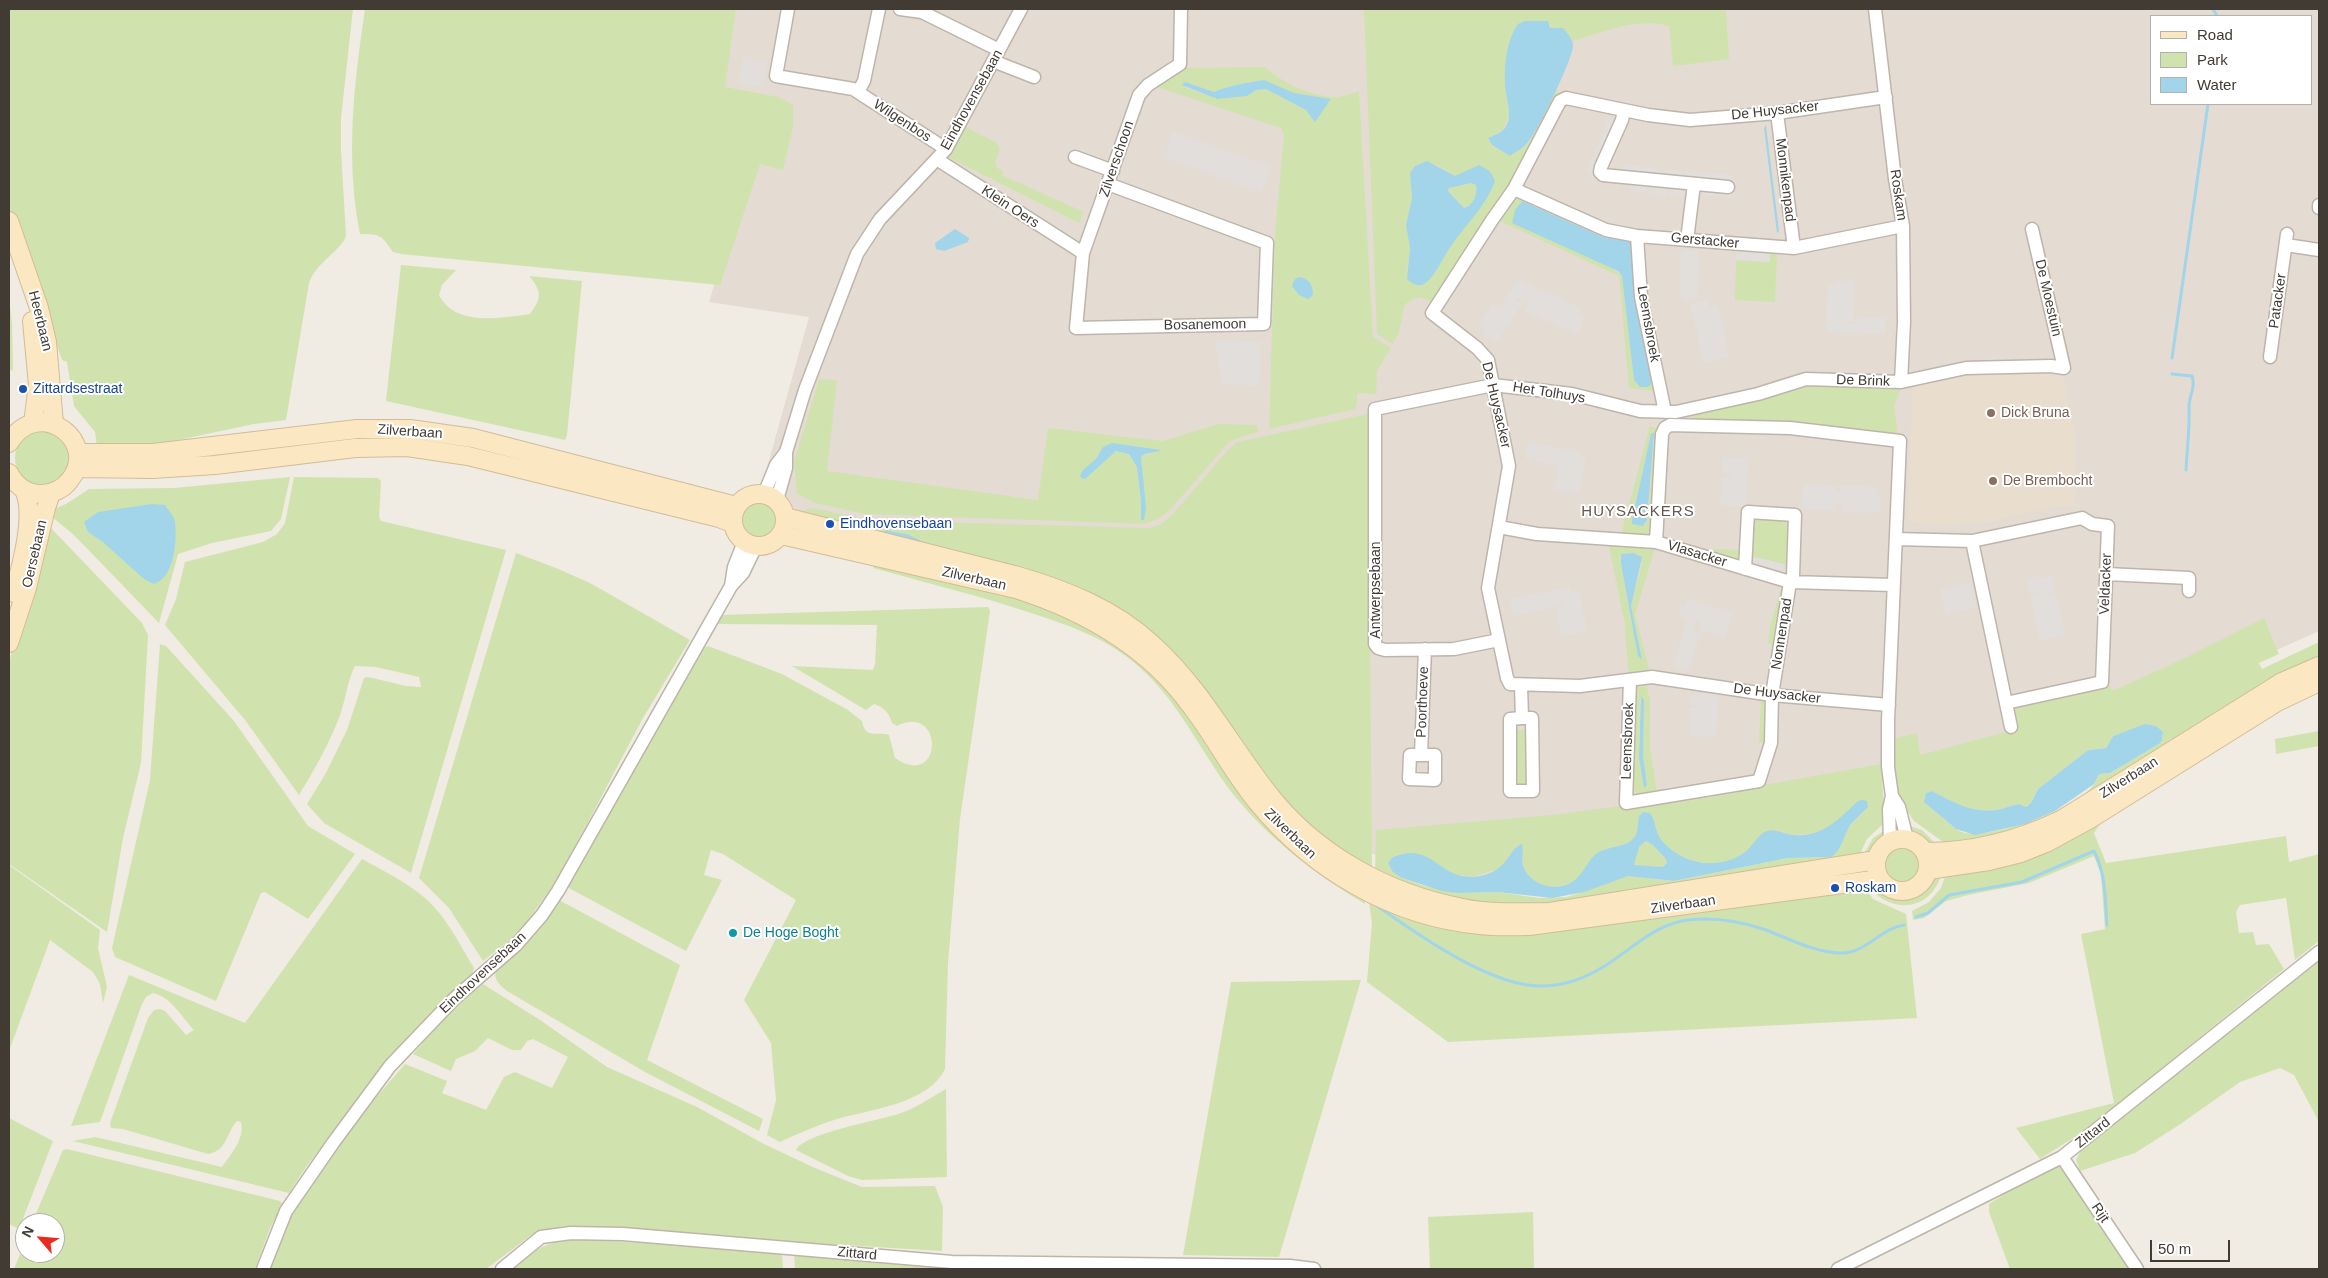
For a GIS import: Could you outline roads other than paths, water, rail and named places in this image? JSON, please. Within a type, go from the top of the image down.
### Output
[{"type":"main road","name":"Heerbaan","points":[[9,222],[39,308],[47,342],[54,424]]},
{"type":"main road","name":"Heerbaan","points":[[9,247],[24,290],[34,331],[38,385],[33,423]]},
{"type":"main road","points":[[9,443],[17,431],[33,423],[54,424],[69,434],[77,460],[66,484],[51,493],[38,494],[24,490],[9,473]]},
{"type":"main road","name":"Zilverbaan","points":[[77,460],[357,429],[410,429],[473,438],[736,506]]},
{"type":"main road","name":"Zilverbaan","points":[[77,460],[152,469],[215,465],[355,448],[407,447],[468,456],[732,523]]},
{"type":"main road","name":"Oersebaan","points":[[9,610],[18,578],[27,525],[29,508],[28,498],[24,490]]},
{"type":"main road","name":"Oersebaan","points":[[9,643],[30,580],[43,517],[51,493]]},
{"type":"main road","points":[[748,495],[770,497],[782,508],[785,517],[781,535],[766,545],[751,544],[736,534],[732,523],[736,506],[748,495]]},
{"type":"main road","name":"Zilverbaan","points":[[785,517],[1018,576],[1054,587],[1090,602],[1151,642],[1173,664],[1194,688],[1268,794],[1298,827],[1340,858],[1373,878],[1422,898],[1472,909],[1508,913],[1550,912],[1876,860]]},
{"type":"main road","name":"Zilverbaan","points":[[781,535],[1016,589],[1050,600],[1104,627],[1148,659],[1182,694],[1257,802],[1292,840],[1330,871],[1366,892],[1417,912],[1480,926],[1529,926],[1880,879]]},
{"type":"main road","name":"Zilverbaan","points":[[1926,852],[1942,852],[2004,842],[2061,820],[2276,686],[2319,666]]},
{"type":"main road","name":"Zilverbaan","points":[[1928,870],[1997,859],[2046,843],[2090,819],[2277,702],[2319,682]]},
{"type":"main road","points":[[1898,840],[1921,845],[1926,852],[1928,870],[1921,884],[1908,891],[1893,890],[1880,879],[1876,868],[1876,860],[1880,850],[1898,840]]},
{"type":"street","name":"Wilgenbos","points":[[788,9],[776,76],[858,92],[946,149]]},
{"type":"street","points":[[858,92],[864,81],[879,9]]},
{"type":"street","points":[[900,9],[922,10],[1034,77]]},
{"type":"street","name":"Eindhovensebaan","points":[[770,497],[786,468],[786,452],[804,390],[857,254],[880,219],[938,160],[946,149],[1021,9]]},
{"type":"street","name":"Zilverschoon","points":[[1076,328],[1083,253],[1139,95],[1148,85],[1180,64],[1181,9]]},
{"type":"street","name":"Roskam","points":[[1875,9],[1895,179],[1903,226],[1904,322],[1901,382]]},
{"type":"street","name":"De Huysacker","points":[[1886,97],[1777,113],[1690,120],[1624,110],[1571,98],[1560,101],[1514,189],[1432,313],[1477,348],[1488,360],[1509,466],[1488,588],[1508,683],[1521,686],[1580,686],[1664,678],[1772,695],[1889,705]]},
{"type":"street","points":[[1624,110],[1622,120],[1601,167],[1600,172],[1603,175],[1728,187]]},
{"type":"street","name":"Monnikenpad","points":[[1777,113],[1794,248]]},
{"type":"street","points":[[1076,157],[1113,170]]},
{"type":"street","name":"Klein Oers","points":[[938,160],[1083,253]]},
{"type":"street","name":"Bosanemoon","points":[[1076,328],[1264,324],[1267,243],[1108,184]]},
{"type":"street","points":[[1687,240],[1694,184]]},
{"type":"street","name":"Gerstacker","points":[[1514,189],[1606,230],[1637,236],[1794,248],[1903,226]]},
{"type":"street","name":"De Moestuin","points":[[2032,229],[2064,368]]},
{"type":"street","name":"Leemsbroek","points":[[1637,236],[1641,297],[1665,412]]},
{"type":"street","name":"Patacker","points":[[2270,357],[2286,240],[2319,250]]},
{"type":"street","name":"De Brink","points":[[1665,412],[1685,411],[1743,398],[1806,379],[1901,382],[1966,368],[2051,366],[2064,368]]},
{"type":"street","name":"Het Tolhuys","points":[[1375,409],[1493,385],[1572,394],[1625,408],[1665,412]]},
{"type":"street","name":"Antwerpsebaan","points":[[1375,409],[1375,644],[1378,648],[1385,650],[1454,649],[1499,640]]},
{"type":"street","points":[[1656,542],[1662,434],[1668,426],[1673,424],[1790,428],[1900,442],[1893,585],[1888,767],[1892,796],[1898,807],[1898,840]]},
{"type":"street","name":"Nonnenpad","points":[[1626,803],[1759,781],[1771,743],[1772,695],[1790,582],[1793,576],[1795,515],[1748,512],[1746,569]]},
{"type":"street","name":"Veldacker","points":[[1896,539],[1972,541],[2082,518],[2092,524],[2108,526],[2102,682],[2006,703]]},
{"type":"street","name":"Vlasacker","points":[[1498,527],[1538,534],[1656,542],[1790,582],[1893,585]]},
{"type":"street","points":[[1972,541],[2010,727]]},
{"type":"street","name":"Eindhovensebaan","points":[[263,1269],[286,1211],[390,1066],[455,998],[516,945],[542,915],[558,891],[731,586],[734,567],[751,544]]},
{"type":"street","points":[[2107,574],[2189,578],[2189,591]]},
{"type":"street","name":"Poorthoeve","points":[[1421,755],[1425,649]]},
{"type":"street","name":"Leemsbroek","points":[[1626,803],[1630,680]]},
{"type":"street","points":[[1521,686],[1522,718]]},
{"type":"street","points":[[1510,718],[1522,718],[1532,718],[1533,791],[1510,791],[1510,718]]},
{"type":"street","name":"Zittard","points":[[1838,1269],[2062,1157],[2319,952]]},
{"type":"street","name":"Rijt","points":[[2062,1157],[2137,1269]]},
{"type":"street","name":"Zittard","points":[[502,1269],[541,1237],[572,1233],[623,1234],[952,1262],[1290,1266],[1314,1269]]},
{"type":"water","points":[[1525,21],[1548,21],[1550,28],[1563,28],[1573,44],[1562,77],[1540,124],[1526,144],[1510,156],[1492,145],[1488,138],[1502,131],[1508,123],[1509,112],[1505,88],[1507,52],[1514,30],[1518,24]]},
{"type":"water","points":[[1264,80],[1294,93],[1331,99],[1315,122],[1306,110],[1266,89],[1256,90],[1247,96],[1217,99],[1182,85],[1185,82],[1214,92]]},
{"type":"water","points":[[1766,125],[1779,231],[1777,233],[1764,128]]},
{"type":"water","points":[[1427,161],[1455,176],[1479,165],[1490,171],[1495,181],[1486,200],[1446,253],[1435,272],[1428,281],[1420,285],[1413,284],[1407,279],[1410,248],[1406,225],[1412,198],[1410,173],[1415,166]],"holes":[[[1471,183],[1476,185],[1474,199],[1470,205],[1464,208],[1448,191],[1449,188]]]},
{"type":"water","points":[[1522,201],[1603,237],[1630,241],[1651,371],[1651,384],[1648,387],[1640,387],[1634,380],[1622,276],[1618,271],[1512,223],[1515,210]]},
{"type":"water","points":[[955,229],[969,238],[968,242],[944,251],[936,249],[935,243]]},
{"type":"water","points":[[1300,277],[1309,281],[1312,286],[1313,295],[1308,299],[1299,295],[1292,286],[1295,279]]},
{"type":"water","points":[[1654,433],[1647,520],[1643,526],[1632,524],[1632,520],[1651,434]]},
{"type":"water","points":[[1112,443],[1161,450],[1145,454],[1141,457],[1146,508],[1144,520],[1141,520],[1137,467],[1129,454],[1116,451],[1085,479],[1080,476],[1083,470],[1096,459],[1103,447]]},
{"type":"water","points":[[152,504],[165,505],[172,515],[176,530],[175,548],[170,566],[161,580],[154,584],[144,579],[103,542],[88,532],[84,522],[98,512]]},
{"type":"water","points":[[1633,553],[1642,557],[1631,606],[1642,660],[1638,656],[1621,564],[1621,554]]},
{"type":"water","points":[[1641,696],[1644,700],[1643,756],[1647,785],[1644,788],[1639,758]]},
{"type":"water","points":[[2145,724],[2156,726],[2163,732],[2162,740],[2159,744],[2110,773],[2099,774],[2094,784],[2055,811],[2025,824],[1975,835],[1956,829],[1924,802],[1926,793],[1932,791],[1962,806],[1978,810],[1996,810],[2019,804],[2026,807],[2031,803],[2038,789],[2088,750],[2106,748],[2113,736]]},
{"type":"water","points":[[1858,801],[1867,801],[1868,807],[1850,825],[1839,849],[1832,857],[1788,858],[1674,881],[1628,876],[1584,892],[1552,898],[1497,892],[1458,893],[1442,891],[1402,878],[1393,872],[1388,863],[1393,857],[1412,853],[1429,858],[1450,872],[1459,875],[1469,877],[1481,876],[1497,869],[1522,844],[1522,863],[1527,873],[1533,879],[1540,884],[1548,886],[1564,886],[1572,882],[1580,874],[1597,853],[1625,844],[1633,839],[1636,836],[1639,817],[1643,812],[1650,813],[1662,841],[1680,856],[1702,863],[1713,863],[1735,858],[1745,852],[1761,834],[1767,831],[1773,830],[1793,835],[1803,835],[1821,830],[1837,820]],"holes":[[[1646,841],[1653,845],[1666,859],[1667,863],[1663,867],[1634,865],[1639,847]]]},
{"type":"waterway","points":[[2213,9],[2216,15]]},
{"type":"waterway","points":[[2172,358],[2208,105]]},
{"type":"waterway","points":[[2172,374],[2192,376],[2193,380],[2189,403],[2186,470]]},
{"type":"waterway","points":[[886,532],[908,536],[922,543]]},
{"type":"waterway","points":[[1198,681],[1208,694]]},
{"type":"waterway","points":[[1916,917],[1928,913],[1949,895],[2022,882],[2094,851],[2103,878],[2107,925]]},
{"type":"waterway","points":[[1377,906],[1433,944],[1478,969],[1522,984],[1542,986],[1566,983],[1589,975],[1613,961],[1653,932],[1688,920],[1716,919],[1745,924],[1822,951],[1842,953],[1859,949],[1888,931],[1904,925]]},
{"type":"place","name":"Zittardsestraat","points":[[23,389]]},
{"type":"place","name":"Dick Bruna","points":[[1991,413]]},
{"type":"place","name":"De Brembocht","points":[[1993,481]]},
{"type":"place","name":"Eindhovensebaan","points":[[830,524]]},
{"type":"place","name":"Roskam","points":[[1835,888]]},
{"type":"place","name":"De Hoge Boght","points":[[733,933]]},
{"type":"district","name":"HUYSACKERS","points":[[1638,512]]}]
